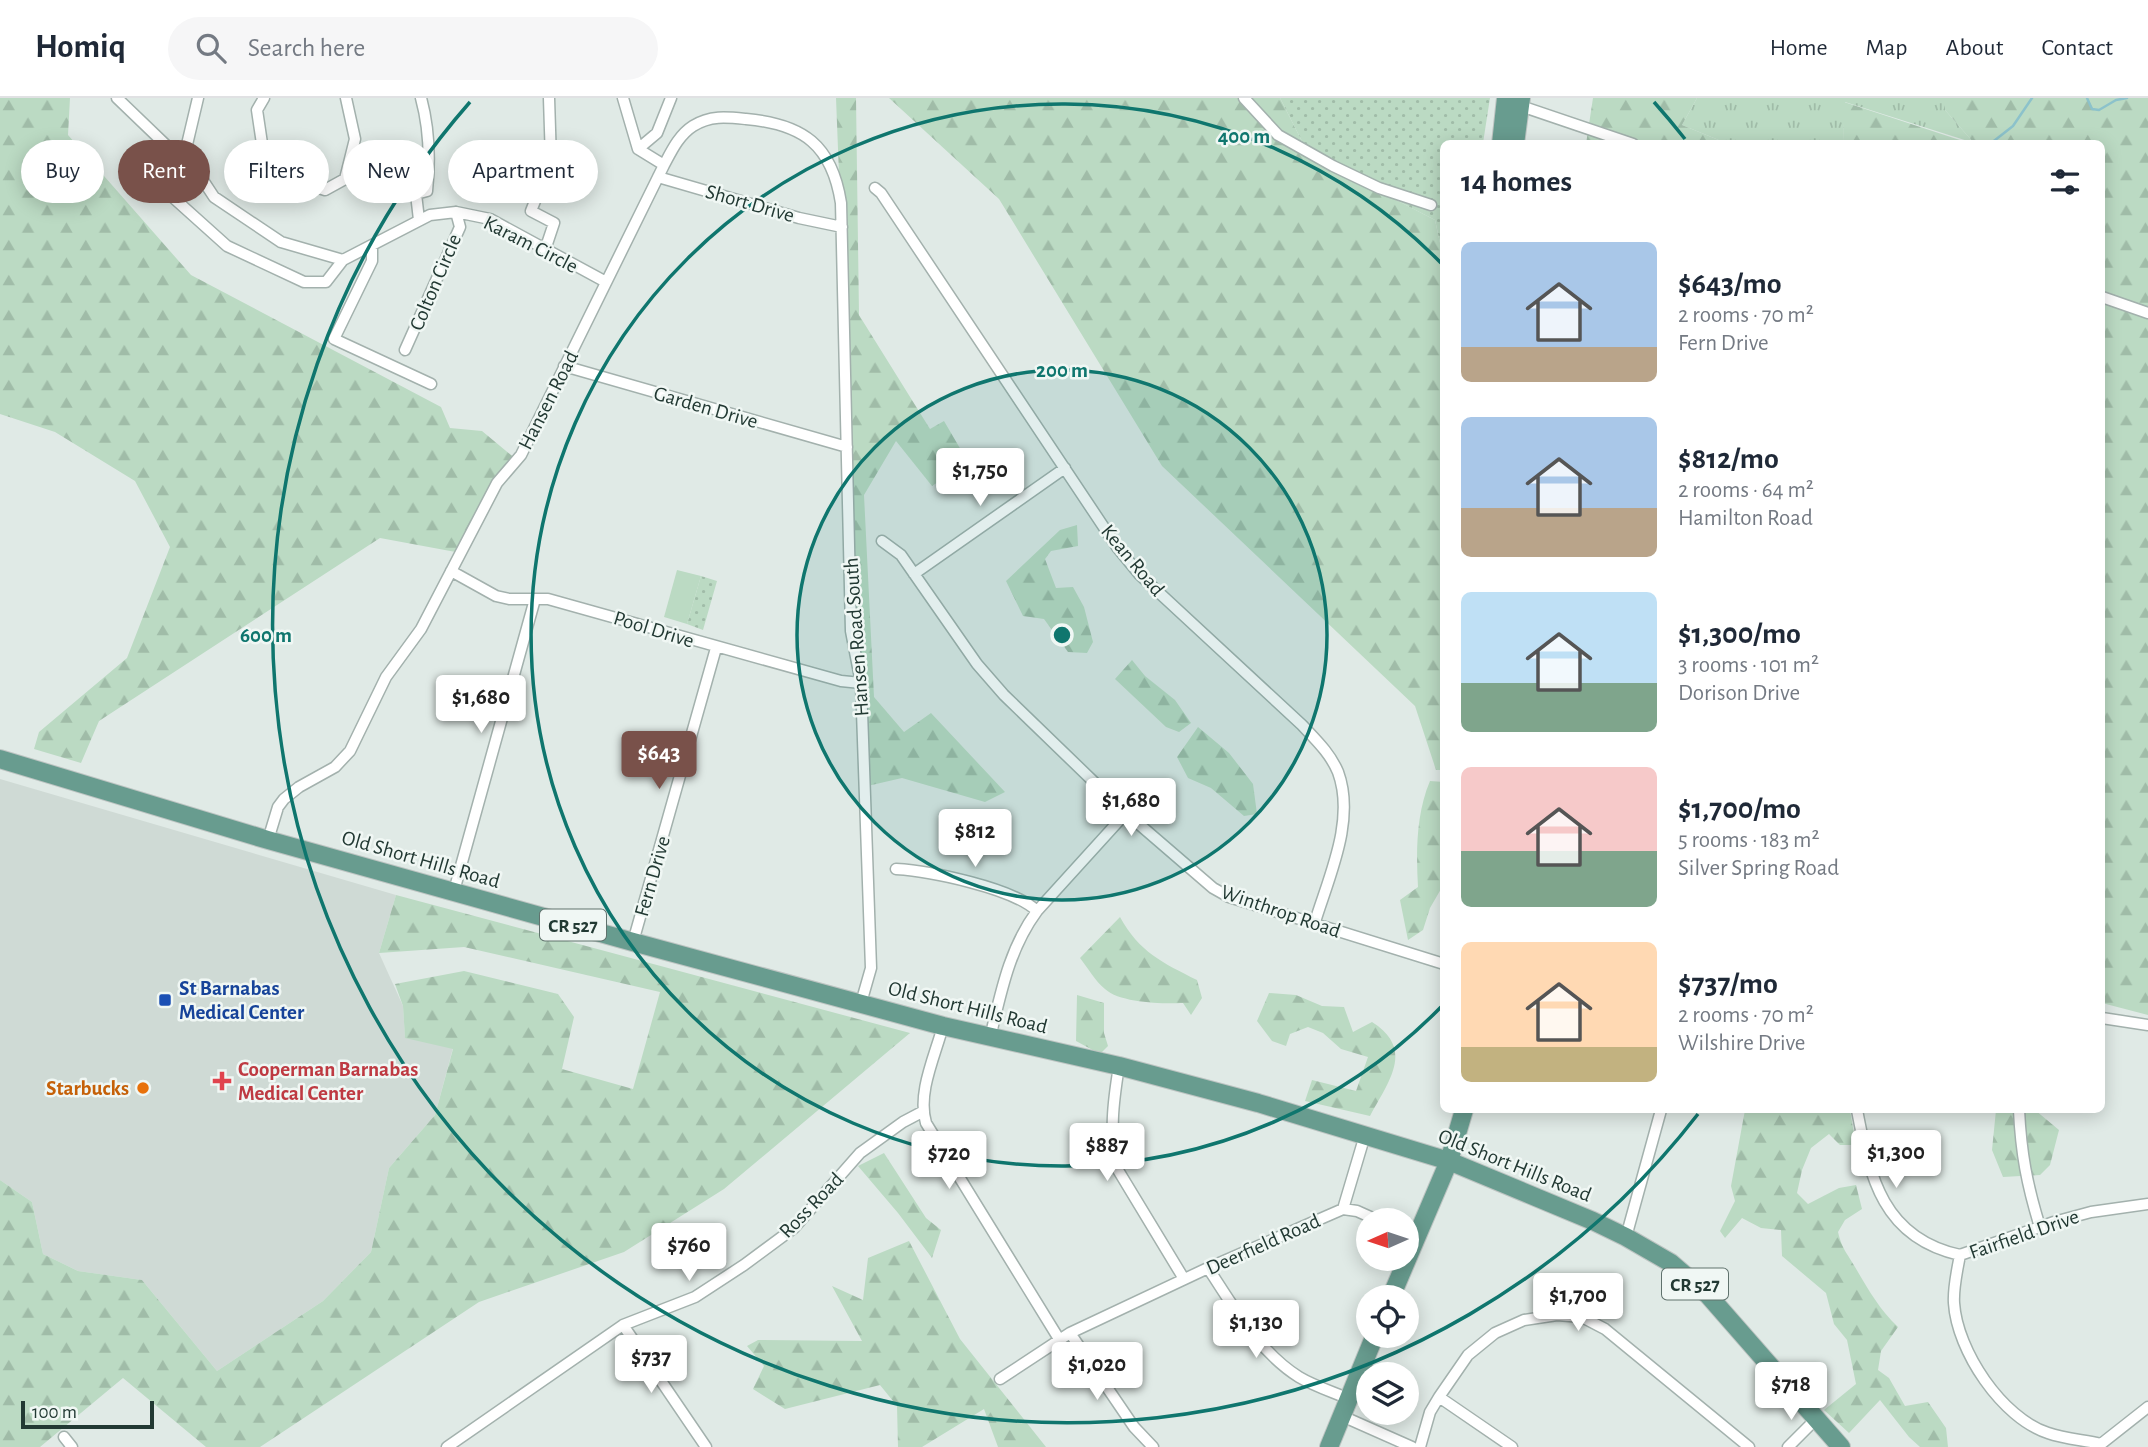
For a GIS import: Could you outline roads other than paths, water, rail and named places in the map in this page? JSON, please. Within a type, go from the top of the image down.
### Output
[{"type":"main road","points":[[1502,140],[1511,100]]},
{"type":"main road","points":[[1511,100],[1515,140]]},
{"type":"main road","name":"Old Short Hills Road","points":[[0,759],[268,840],[633,942],[943,1026],[1119,1066],[1258,1103],[1449,1161],[1555,1204],[1626,1237],[1671,1263],[1708,1295],[1841,1447]]},
{"type":"main road","points":[[1419,1219],[1449,1161],[1463,1113]]},
{"type":"main road","points":[[1329,1447],[1370,1348]]},
{"type":"street","points":[[117,98],[161,140]]},
{"type":"street","points":[[188,140],[198,98]]},
{"type":"street","points":[[264,98],[257,110],[264,157],[289,178],[325,190],[345,180],[355,139],[346,98]]},
{"type":"street","points":[[419,220],[416,194],[427,191],[428,180],[426,114],[421,98]]},
{"type":"street","points":[[545,250],[554,223],[531,211],[551,161],[550,98]]},
{"type":"street","points":[[624,98],[638,149],[664,164]]},
{"type":"street","points":[[638,149],[656,133],[671,98]]},
{"type":"street","points":[[1244,98],[1278,135],[1379,188],[1431,205]]},
{"type":"street","points":[[1511,100],[1622,140]]},
{"type":"street","name":"Hansen Road","points":[[268,840],[278,807],[284,799],[299,787],[335,767],[350,751],[386,677],[422,629],[497,483],[521,455],[664,164],[680,139],[694,126],[708,119],[724,117],[778,123],[813,143],[832,165],[838,185],[842,227]]},
{"type":"street","name":"Short Drive","points":[[658,177],[799,218],[842,227]]},
{"type":"street","name":"Kean Road","points":[[874,188],[881,193],[1117,547],[1140,575],[1302,725],[1332,761],[1343,794],[1343,824],[1314,925]]},
{"type":"street","points":[[210,191],[214,197],[281,242],[343,260]]},
{"type":"street","name":"Karam Circle","points":[[179,203],[227,246],[304,282],[326,282],[343,260],[430,215],[456,212],[490,219],[606,282]]},
{"type":"street","name":"Colton Circle","points":[[405,350],[460,227],[456,212]]},
{"type":"street","name":"Hansen Road South","points":[[842,227],[851,631],[861,683],[871,968],[861,1003]]},
{"type":"street","points":[[372,245],[372,261],[334,339],[431,384]]},
{"type":"street","points":[[2105,298],[2148,313]]},
{"type":"street","name":"Garden Drive","points":[[564,366],[847,447]]},
{"type":"street","points":[[914,574],[1065,468]]},
{"type":"street","name":"Winthrop Road","points":[[882,541],[901,555],[986,675],[1126,813],[1189,870],[1229,897],[1440,963]]},
{"type":"street","name":"Pool Drive","points":[[451,570],[496,596],[548,599],[716,648],[841,681],[861,683]]},
{"type":"street","points":[[454,891],[535,600]]},
{"type":"street","name":"Fern Drive","points":[[633,942],[716,648]]},
{"type":"street","points":[[990,1038],[1008,964],[1026,925],[1126,813]]},
{"type":"street","points":[[896,869],[922,871],[1018,897],[1037,911]]},
{"type":"street","points":[[2105,1018],[2148,1025]]},
{"type":"street","points":[[943,1026],[922,1112],[929,1129],[1059,1339]]},
{"type":"street","points":[[1119,1066],[1111,1118],[1118,1170],[1184,1279]]},
{"type":"street","name":"Ross Road","points":[[447,1447],[623,1325],[695,1297],[744,1265],[794,1228],[860,1153],[910,1117],[922,1112]]},
{"type":"street","points":[[1626,1237],[1660,1113]]},
{"type":"street","points":[[1858,1113],[1870,1166],[1879,1191],[1891,1211],[1914,1238],[1934,1249],[1960,1255]]},
{"type":"street","points":[[2020,1113],[2021,1148],[2040,1227]]},
{"type":"street","name":"Deerfield Road","points":[[1343,1209],[1365,1135]]},
{"type":"street","name":"Fairfield Drive","points":[[2102,1446],[2047,1433],[2012,1413],[1989,1388],[1964,1341],[1956,1319],[1954,1302],[1960,1255],[2091,1212],[2148,1204]]},
{"type":"street","name":"Deerfield Road","points":[[1000,1379],[1070,1333],[1184,1279],[1343,1209],[1356,1211]]},
{"type":"street","points":[[1209,1268],[1236,1311],[1283,1366],[1300,1378],[1349,1399]]},
{"type":"street","points":[[1420,1447],[1430,1412],[1468,1355],[1495,1332],[1524,1320],[1557,1315],[1582,1317],[1605,1329],[1749,1447]]},
{"type":"street","points":[[623,1325],[706,1447]]},
{"type":"street","points":[[1070,1333],[1134,1427],[1153,1447]]},
{"type":"street","points":[[1439,1397],[1512,1447]]},
{"type":"street","points":[[2102,1446],[2148,1408]]},
{"type":"street","points":[[1342,1416],[1412,1447]]},
{"type":"street","points":[[1788,1447],[1816,1419]]},
{"type":"street","points":[[64,1437],[72,1447]]},
{"type":"waterway","points":[[1995,140],[2013,126],[2032,98]]},
{"type":"waterway","points":[[2087,98],[2092,109],[2099,110],[2116,100],[2127,98]]},
{"type":"place","name":"St Barnabas Medical Center","points":[[165,1000]]},
{"type":"place","name":"Cooperman Barnabas Medical Center","points":[[222,1081]]},
{"type":"place","name":"Starbucks","points":[[143,1088]]}]
